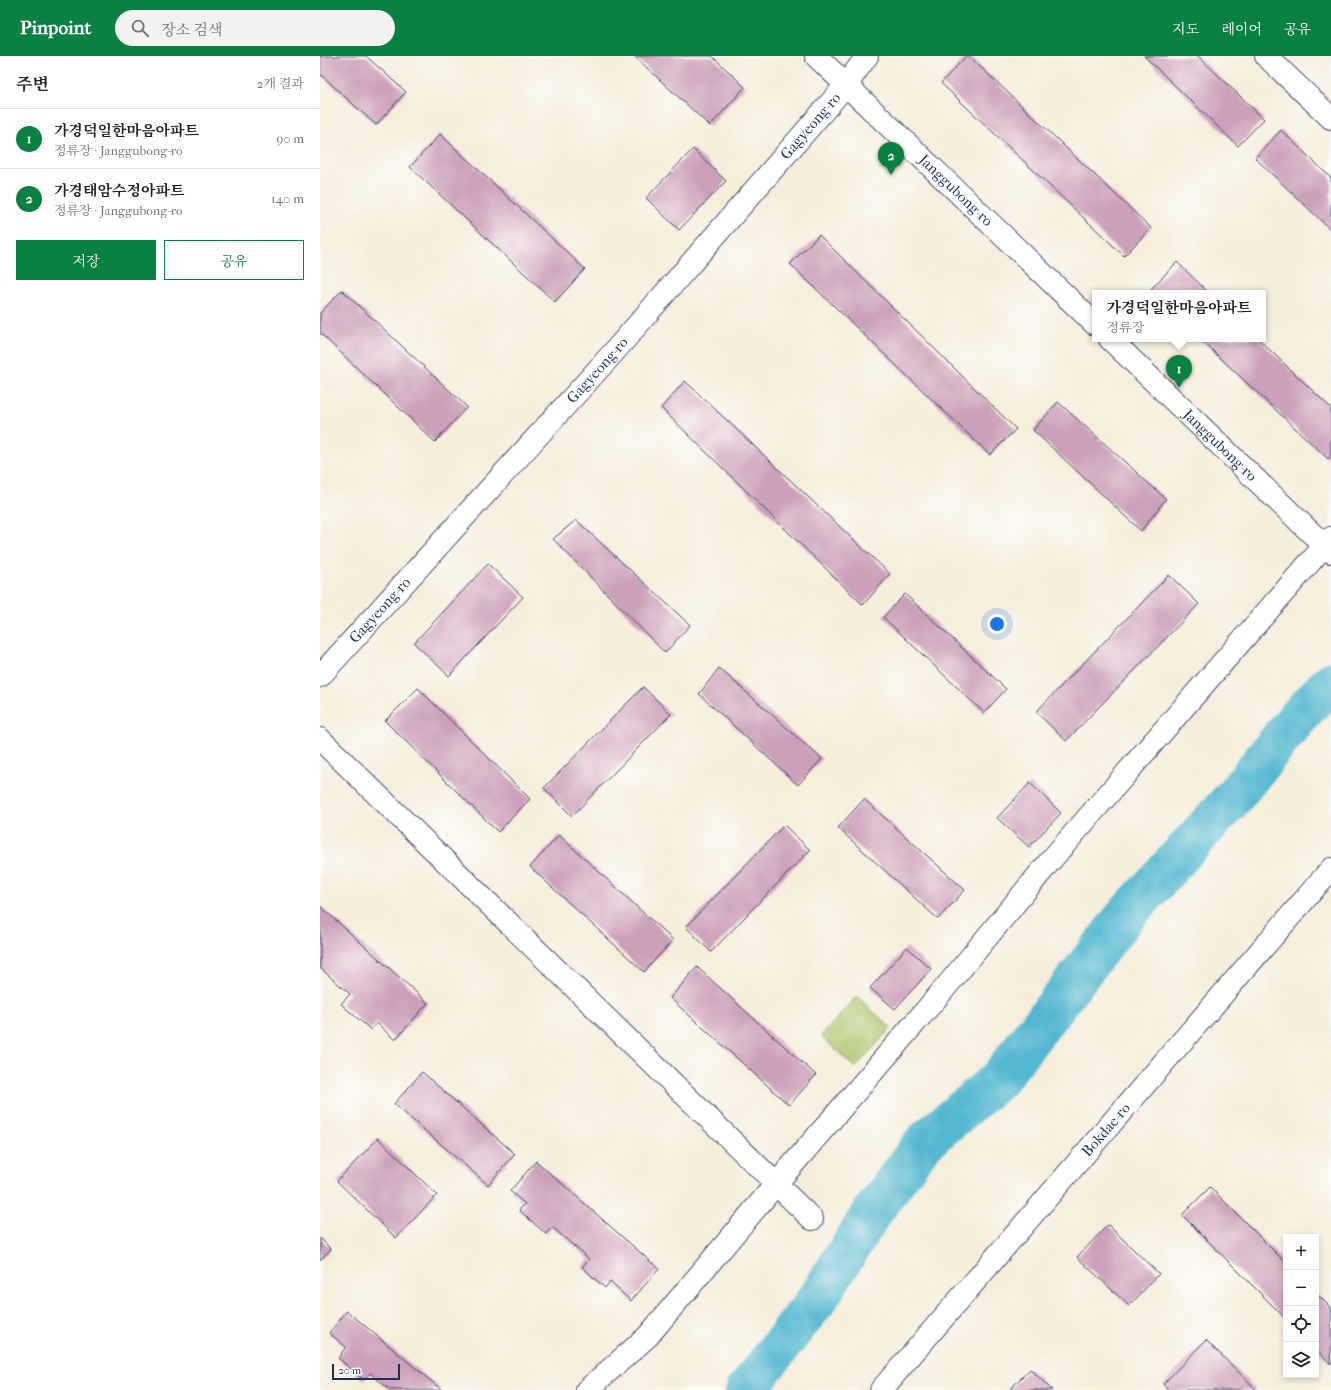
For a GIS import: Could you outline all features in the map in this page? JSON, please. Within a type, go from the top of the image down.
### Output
[{"type":"street","name":"Janggubong-ro","points":[[816,56],[1092,321]]},
{"type":"street","name":"Gagyeong-ro","points":[[320,676],[613,353],[846,85],[867,56]]},
{"type":"street","points":[[1266,56],[1331,118]]},
{"type":"street","name":"Janggubong-ro","points":[[1113,342],[1329,546]]},
{"type":"street","points":[[587,1390],[648,1336],[776,1184],[945,988],[1051,860],[1329,546]]},
{"type":"street","points":[[320,739],[812,1219]]},
{"type":"street","name":"Bokdae-ro","points":[[881,1390],[1331,870]]},
{"type":"green space","points":[[857,996],[891,1028],[855,1068],[821,1036]]},
{"type":"building","points":[[320,56],[366,56],[406,92],[376,125],[320,74]]},
{"type":"building","points":[[634,56],[712,56],[745,87],[710,126]]},
{"type":"building","points":[[966,56],[969,56],[1151,228],[1124,256],[941,83]]},
{"type":"building","points":[[1144,56],[1198,56],[1264,119],[1238,146]]},
{"type":"building","points":[[1281,130],[1331,178],[1331,230],[1255,158]]},
{"type":"building","points":[[440,134],[585,269],[555,302],[410,167]]},
{"type":"building","points":[[693,149],[726,181],[679,230],[646,198]]},
{"type":"building","points":[[819,235],[1016,429],[990,455],[790,264]]},
{"type":"building","points":[[1177,262],[1206,290],[1150,290]]},
{"type":"building","points":[[342,290],[467,407],[435,442],[320,333],[320,313]]},
{"type":"building","points":[[1203,342],[1261,342],[1331,408],[1331,456],[1328,459]]},
{"type":"building","points":[[685,381],[890,574],[863,605],[661,408]]},
{"type":"building","points":[[1058,402],[1166,499],[1141,531],[1033,430]]},
{"type":"building","points":[[576,520],[690,625],[665,653],[553,539]]},
{"type":"building","points":[[488,564],[523,597],[449,676],[414,643]]},
{"type":"building","points":[[1169,575],[1199,604],[1066,741],[1036,712]]},
{"type":"building","points":[[905,594],[1006,689],[984,713],[883,617]]},
{"type":"building","points":[[719,668],[822,759],[798,785],[699,694]]},
{"type":"building","points":[[643,687],[671,714],[572,816],[544,788]]},
{"type":"building","points":[[418,688],[530,799],[498,832],[385,721]]},
{"type":"building","points":[[1030,783],[1061,813],[1029,847],[997,818]]},
{"type":"building","points":[[864,799],[965,890],[938,919],[838,828]]},
{"type":"building","points":[[784,825],[810,850],[711,952],[686,927]]},
{"type":"building","points":[[559,835],[673,940],[644,972],[530,867]]},
{"type":"building","points":[[320,906],[428,1003],[395,1040],[377,1023],[371,1030],[341,1004],[350,994],[320,968]]},
{"type":"building","points":[[907,947],[931,969],[895,1009],[870,988]]},
{"type":"building","points":[[697,967],[816,1075],[789,1105],[670,998]]},
{"type":"building","points":[[422,1072],[515,1154],[488,1185],[394,1104]]},
{"type":"building","points":[[378,1138],[437,1195],[396,1238],[337,1181]]},
{"type":"building","points":[[536,1161],[659,1269],[631,1301],[610,1282],[605,1288],[582,1267],[589,1259],[552,1227],[546,1234],[519,1210],[525,1204],[510,1191]]},
{"type":"building","points":[[1210,1187],[1283,1260],[1283,1316],[1182,1215]]},
{"type":"building","points":[[1108,1225],[1159,1274],[1129,1306],[1077,1257]]},
{"type":"building","points":[[320,1238],[331,1249],[320,1260]]},
{"type":"building","points":[[1319,1296],[1331,1308],[1331,1364],[1319,1352]]},
{"type":"building","points":[[347,1311],[442,1390],[390,1390],[370,1373],[364,1380],[338,1358],[346,1347],[329,1333]]},
{"type":"building","points":[[1206,1340],[1257,1390],[1169,1390],[1163,1384]]},
{"type":"building","points":[[1030,1369],[1052,1390],[1009,1390]]},
{"type":"waterway","points":[[746,1390],[816,1301],[874,1210],[923,1143],[998,1080],[1126,915],[1232,799],[1296,719],[1331,682]]},
{"type":"place","name":"가경태암수정아파트","points":[[891,175]]},
{"type":"place","name":"가경덕일한마음아파트","points":[[1179,388]]}]
